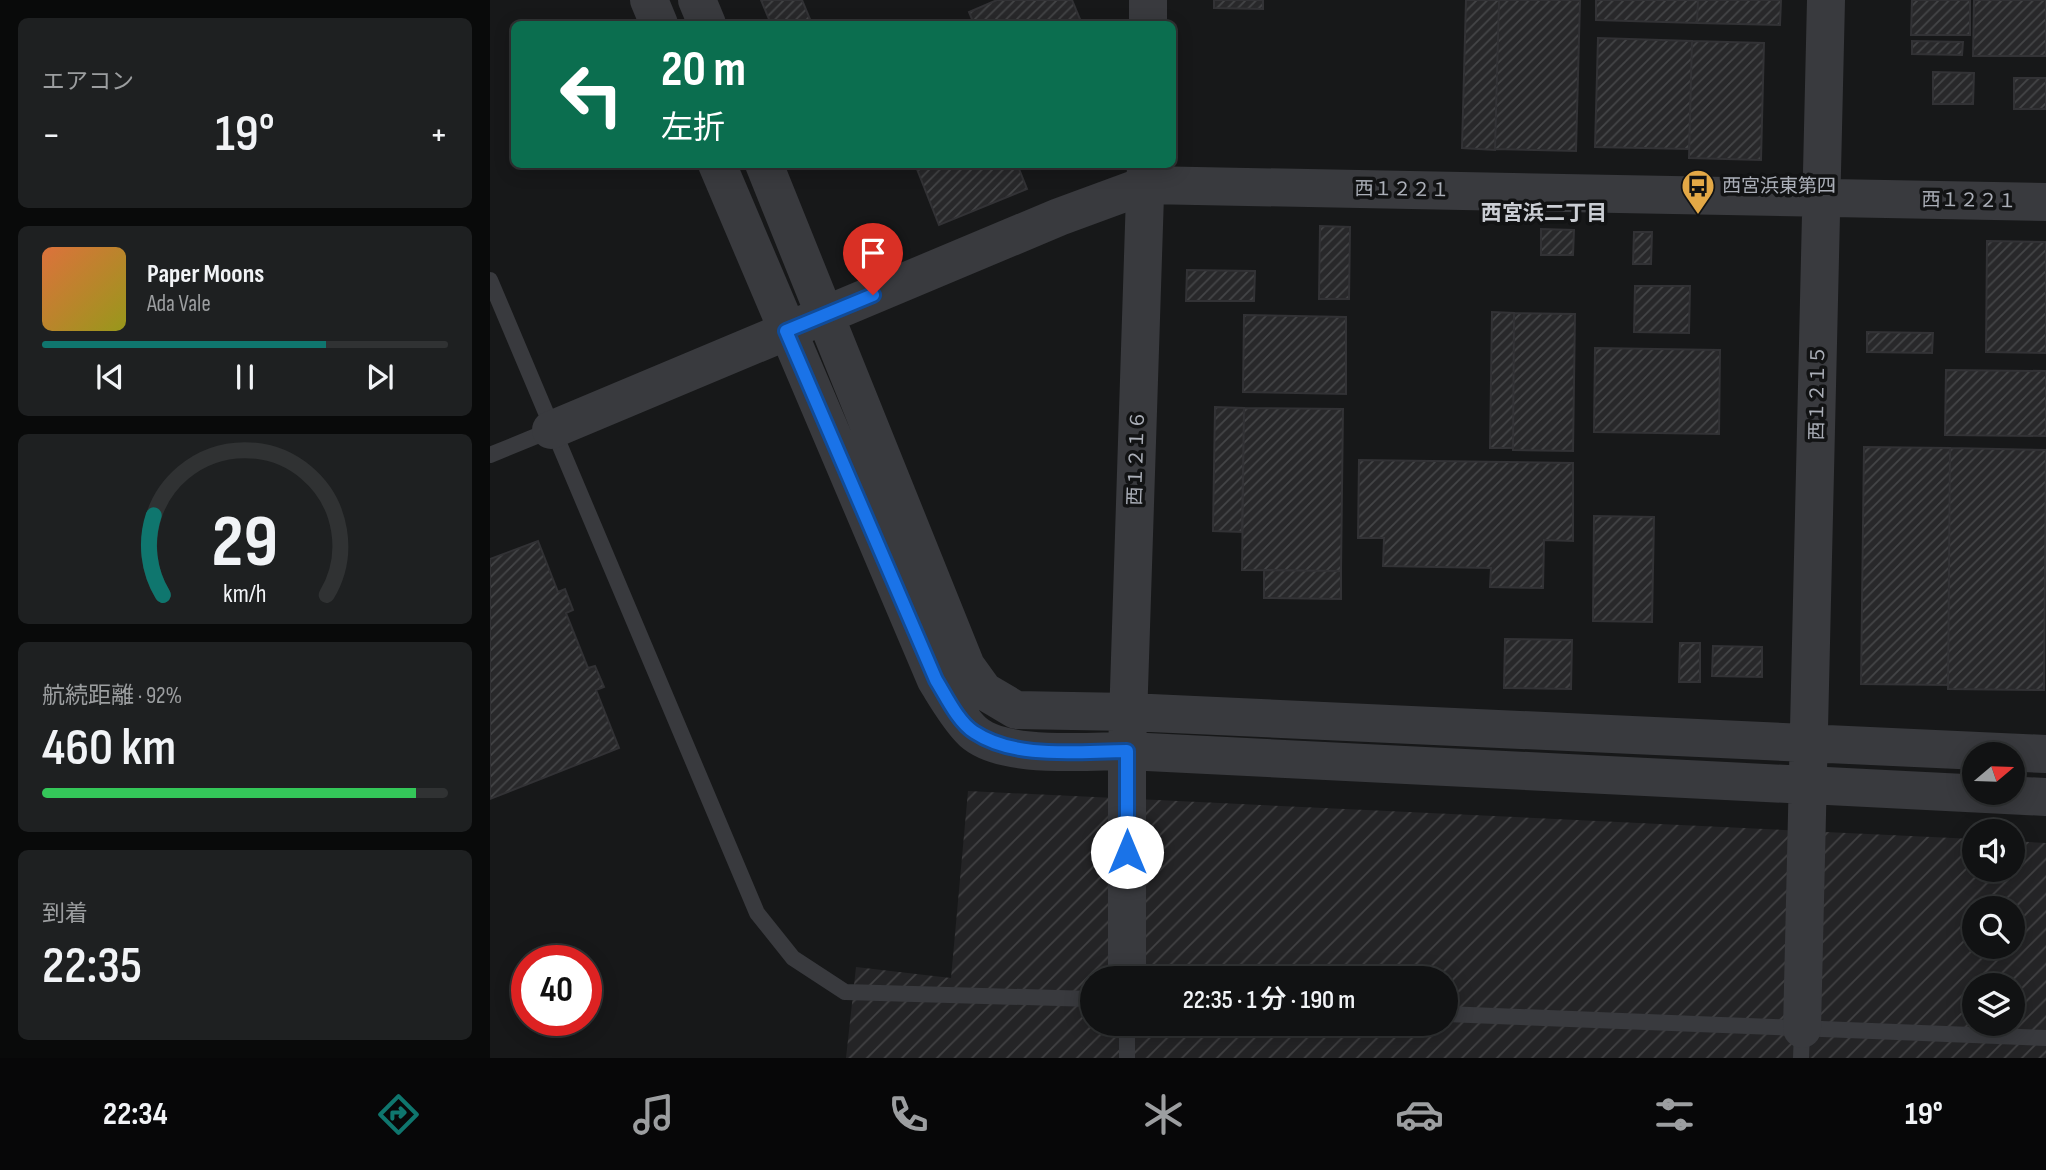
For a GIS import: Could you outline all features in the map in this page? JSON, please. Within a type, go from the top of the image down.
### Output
[{"type":"street","points":[[649,0],[659,21]]},
{"type":"street","points":[[697,0],[706,21]]},
{"type":"street","points":[[1148,0],[1148,21]]},
{"type":"street","name":"西１２１５","points":[[1802,1044],[1826,0]]},
{"type":"street","points":[[719,168],[936,680],[971,731],[999,745],[1024,749],[1127,751],[2046,797]]},
{"type":"street","points":[[766,168],[966,666],[984,691],[1016,710],[1129,712],[1810,741],[2046,754]]},
{"type":"street","name":"西１２２１","points":[[551,430],[1059,217],[1146,175],[1822,199],[2046,202]]},
{"type":"street","name":"西１２１６","points":[[1127,966],[1127,751],[1146,175]]},
{"type":"lane","points":[[490,280],[757,913],[793,958],[845,992],[1080,999]]},
{"type":"lane","points":[[490,455],[551,430]]},
{"type":"lane","points":[[1458,1015],[1802,1044],[2046,1038]]},
{"type":"lane","points":[[1127,1036],[1127,1058]]},
{"type":"shaded area","points":[[968,791],[1962,838],[1962,882],[2025,882],[2025,842],[2046,843],[2046,1058],[846,1058],[856,967],[951,978]]},
{"type":"building","points":[[761,0],[802,0],[811,21],[770,21]]},
{"type":"building","points":[[997,0],[1072,0],[1081,21],[973,21],[969,12]]},
{"type":"building","points":[[1214,0],[1263,0],[1263,9],[1214,8]]},
{"type":"building","points":[[1466,0],[1499,0],[1495,150],[1462,148]]},
{"type":"building","points":[[1499,0],[1580,0],[1576,151],[1495,149]]},
{"type":"building","points":[[1596,0],[1698,0],[1697,23],[1596,20]]},
{"type":"building","points":[[1698,0],[1781,0],[1780,25],[1697,23]]},
{"type":"building","points":[[1912,0],[1970,0],[1970,35],[1911,35]]},
{"type":"building","points":[[1974,0],[2046,0],[2046,56],[1973,56]]},
{"type":"building","points":[[1598,38],[1692,41],[1689,149],[1595,147]]},
{"type":"building","points":[[1692,41],[1764,43],[1761,160],[1689,158]]},
{"type":"building","points":[[1912,41],[1963,42],[1962,55],[1912,54]]},
{"type":"building","points":[[1933,72],[1974,73],[1973,104],[1933,104]]},
{"type":"building","points":[[2014,78],[2046,78],[2046,109],[2014,109]]},
{"type":"building","points":[[917,168],[1019,168],[1027,189],[939,225]]},
{"type":"building","points":[[1320,226],[1350,227],[1349,299],[1319,299]]},
{"type":"building","points":[[1541,229],[1574,230],[1573,255],[1541,255]]},
{"type":"building","points":[[1634,232],[1652,232],[1651,264],[1633,264]]},
{"type":"building","points":[[1987,241],[2046,242],[2046,353],[1986,352]]},
{"type":"building","points":[[1187,270],[1255,271],[1254,301],[1186,301]]},
{"type":"building","points":[[1635,286],[1690,286],[1689,333],[1634,332]]},
{"type":"building","points":[[1492,312],[1514,313],[1513,448],[1490,448]]},
{"type":"building","points":[[1514,313],[1575,314],[1573,451],[1513,450]]},
{"type":"building","points":[[1244,315],[1346,317],[1346,394],[1243,392]]},
{"type":"building","points":[[1867,332],[1933,333],[1932,353],[1867,352]]},
{"type":"building","points":[[1595,348],[1720,350],[1719,434],[1594,432]]},
{"type":"building","points":[[1946,370],[2046,371],[2046,436],[1945,435]]},
{"type":"building","points":[[1215,407],[1244,408],[1242,532],[1213,531]]},
{"type":"building","points":[[1244,408],[1343,409],[1341,571],[1242,570]]},
{"type":"building","points":[[1864,447],[1950,448],[1948,685],[1861,684]]},
{"type":"building","points":[[1950,448],[2046,450],[2044,690],[1948,689]]},
{"type":"building","points":[[1359,460],[1573,463],[1573,541],[1544,540],[1543,588],[1490,587],[1491,568],[1383,566],[1384,538],[1358,538]]},
{"type":"building","points":[[1594,516],[1654,517],[1652,622],[1593,621]]},
{"type":"building","points":[[538,541],[558,592],[565,589],[573,610],[566,613],[588,668],[595,666],[604,687],[596,690],[619,748],[490,799],[490,559]]},
{"type":"building","points":[[1264,570],[1341,571],[1341,599],[1264,598]]},
{"type":"building","points":[[1505,639],[1572,640],[1571,689],[1504,688]]},
{"type":"building","points":[[1680,643],[1700,643],[1700,682],[1679,682]]},
{"type":"building","points":[[1713,646],[1762,647],[1762,677],[1712,676]]},
{"type":"place","name":"西宮浜東第四","points":[[1698,216]]},
{"type":"district","name":"西宮浜二丁目","points":[[1544,213]]},
{"type":"route","points":[[873,295],[786,331],[936,680],[971,731],[999,745],[1037,750],[1127,751],[1127,852]]}]
